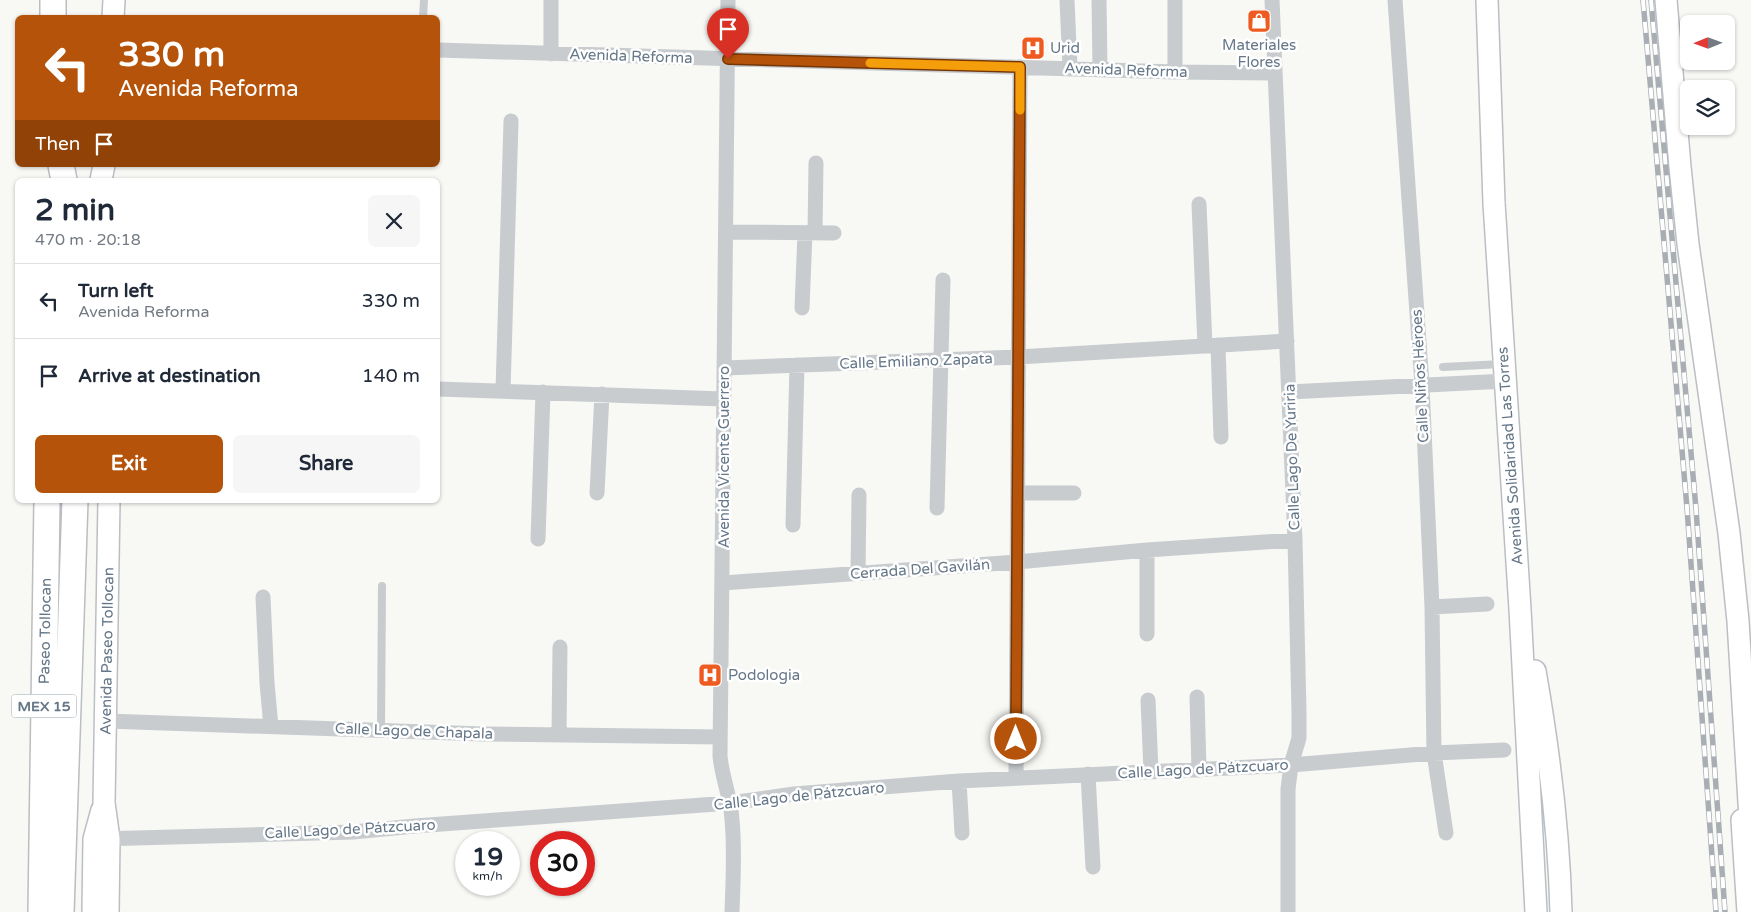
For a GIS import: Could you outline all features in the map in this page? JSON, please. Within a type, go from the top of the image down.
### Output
[{"type":"highway","points":[[53,0],[53,15]]},
{"type":"highway","name":"Paseo Tollocan","points":[[41,912],[47,503]]},
{"type":"highway","points":[[61,912],[75,503]]},
{"type":"main road","points":[[114,0],[114,15]]},
{"type":"main road","name":"Avenida Solidaridad Las Torres","points":[[1487,0],[1494,203],[1520,608],[1536,912]]},
{"type":"main road","points":[[1666,0],[1688,244],[1729,533],[1738,621],[1751,835]]},
{"type":"main road","name":"Avenida Paseo Tollocan","points":[[93,912],[104,803],[107,721],[109,503]]},
{"type":"main road","points":[[1729,533],[1728,575],[1748,912]]},
{"type":"main road","points":[[1520,608],[1545,729],[1561,912]]},
{"type":"main road","name":"Avenida Paseo Tollocan","points":[[101,839],[108,912]]},
{"type":"street","points":[[550,54],[551,0]]},
{"type":"street","name":"Avenida Vicente Guerrero","points":[[728,0],[720,737],[721,772],[730,803],[733,848],[732,912]]},
{"type":"street","points":[[1066,0],[1070,68]]},
{"type":"street","points":[[1099,0],[1100,69]]},
{"type":"street","points":[[1175,0],[1175,72]]},
{"type":"street","name":"Calle Lago De Yuriria","points":[[1272,0],[1290,392],[1299,721],[1299,738],[1291,765],[1288,789],[1288,912]]},
{"type":"street","name":"Calle Niños Héroes","points":[[1395,0],[1422,386],[1432,607],[1434,753],[1446,833]]},
{"type":"street","name":"Avenida Reforma","points":[[440,50],[1175,72],[1274,73]]},
{"type":"street","points":[[1016,778],[1020,67]]},
{"type":"street","points":[[503,391],[511,121]]},
{"type":"street","points":[[802,308],[816,163]]},
{"type":"street","points":[[1198,204],[1221,437]]},
{"type":"street","points":[[726,232],[834,233]]},
{"type":"street","points":[[937,508],[939,360],[943,280]]},
{"type":"street","name":"Calle Emiliano Zapata","points":[[725,368],[1018,357],[1288,341]]},
{"type":"street","points":[[793,525],[797,365]]},
{"type":"street","points":[[1290,392],[1422,386],[1505,372]]},
{"type":"street","points":[[440,389],[723,399]]},
{"type":"street","points":[[538,539],[543,392]]},
{"type":"street","points":[[597,493],[602,394]]},
{"type":"street","points":[[1018,493],[1074,493]]},
{"type":"street","points":[[858,573],[859,495]]},
{"type":"street","name":"Cerrada Del Gavilán","points":[[723,583],[1295,540]]},
{"type":"street","points":[[1147,550],[1147,634]]},
{"type":"street","points":[[264,597],[267,683],[271,727]]},
{"type":"street","points":[[1432,607],[1488,604]]},
{"type":"street","points":[[559,734],[560,647]]},
{"type":"street","points":[[1197,697],[1199,770]]},
{"type":"street","points":[[1148,700],[1151,772]]},
{"type":"street","name":"Calle Lago de Chapala","points":[[107,721],[483,734],[720,737]]},
{"type":"street","name":"Calle Lago de Pátzcuaro","points":[[101,839],[353,832],[730,803],[794,794],[959,781],[1291,765],[1434,753],[1504,750]]},
{"type":"street","points":[[1088,774],[1093,867]]},
{"type":"street","points":[[959,781],[962,833]]},
{"type":"lane","points":[[423,15],[424,0]]},
{"type":"lane","points":[[1444,367],[1505,372]]},
{"type":"lane","points":[[381,730],[382,586]]},
{"type":"railway","points":[[1643,0],[1687,508],[1716,912]]},
{"type":"railway","points":[[1651,0],[1696,509],[1725,912]]},
{"type":"slow traffic","points":[[870,63],[1020,67],[1020,110]]},
{"type":"place","name":"Materiales Flores","points":[[1259,21]]},
{"type":"place","name":"Urid","points":[[1033,48]]},
{"type":"place","name":"Podologia","points":[[710,675]]},
{"type":"route","points":[[728,59],[1020,67],[1016,739]]}]
